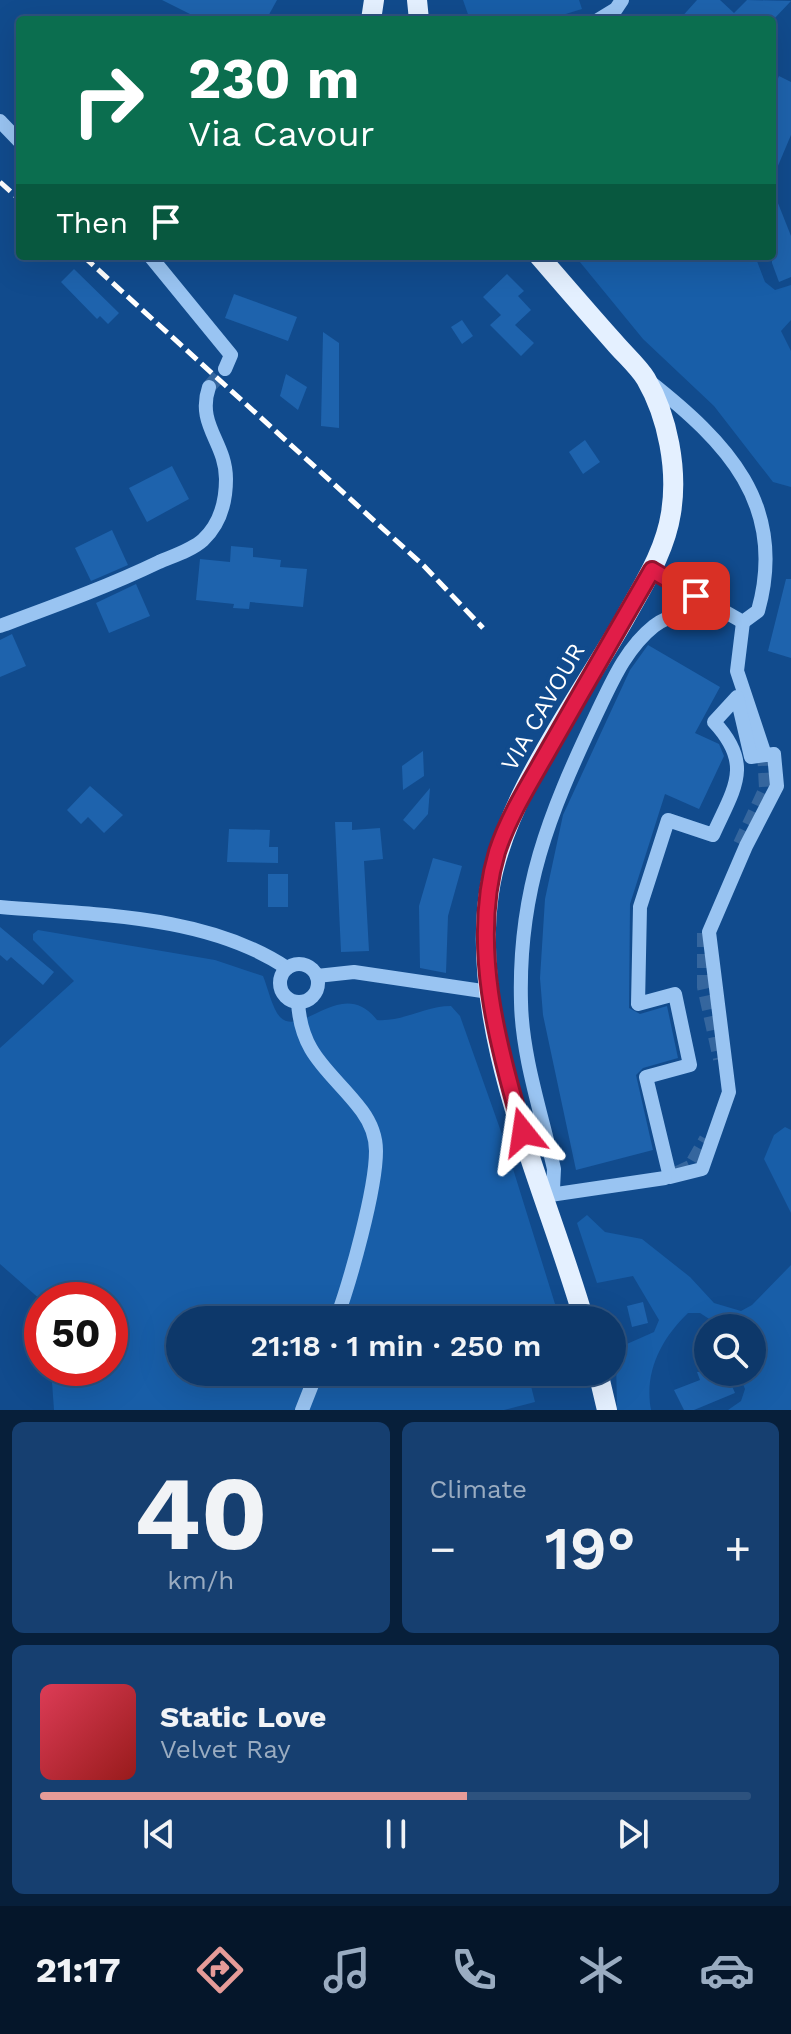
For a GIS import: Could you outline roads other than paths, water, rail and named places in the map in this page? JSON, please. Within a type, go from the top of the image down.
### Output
[{"type":"main road","name":"VIA CAVOUR","points":[[543,260],[645,377],[664,421],[672,484],[671,512],[652,570],[520,800],[498,851],[488,908],[489,992],[516,1108],[580,1306]]},
{"type":"main road","points":[[601,1386],[607,1410]]},
{"type":"street","points":[[605,16],[616,9],[622,0]]},
{"type":"street","points":[[0,121],[16,138]]},
{"type":"street","points":[[153,260],[231,355],[225,369]]},
{"type":"street","name":"VIA CAVOUR","points":[[645,377],[700,421],[733,459],[753,494],[762,517],[767,558],[758,611],[743,622]]},
{"type":"street","points":[[0,626],[101,590],[201,542],[208,535],[224,506],[226,476],[220,447],[206,420],[203,405],[209,387]]},
{"type":"street","points":[[652,570],[743,622],[737,671],[764,752]]},
{"type":"street","name":"VIA CAVOUR","points":[[547,1200],[554,1169],[521,1004],[527,904],[537,855],[553,805],[625,657],[653,626],[668,617],[718,609]]},
{"type":"street","points":[[737,697],[751,757],[774,754],[777,786],[746,846],[709,932],[729,1092],[702,1169],[670,1177],[646,1077],[690,1065],[675,994],[638,1004],[640,907],[663,834],[668,820],[713,835],[740,775],[734,743],[714,722],[737,697]]},
{"type":"street","points":[[0,907],[125,918],[193,930],[260,950],[287,968],[302,965],[317,976],[354,972],[489,992]]},
{"type":"street","points":[[287,968],[281,978],[281,989],[288,998],[298,1002],[314,994],[317,976]]},
{"type":"street","points":[[298,1002],[305,1040],[315,1059],[362,1112],[374,1134],[376,1150],[365,1212],[340,1306]]},
{"type":"street","points":[[547,1200],[665,1178]]},
{"type":"street","points":[[302,1410],[311,1386]]},
{"type":"tunnel","points":[[209,387],[225,369]]},
{"type":"tunnel","points":[[740,844],[766,788],[764,752]]},
{"type":"tunnel","points":[[704,933],[704,987],[720,1059]]},
{"type":"tunnel","points":[[677,1173],[690,1167],[706,1139]]},
{"type":"railway","points":[[0,182],[16,196]]},
{"type":"railway","points":[[87,260],[424,566],[483,628]]}]
